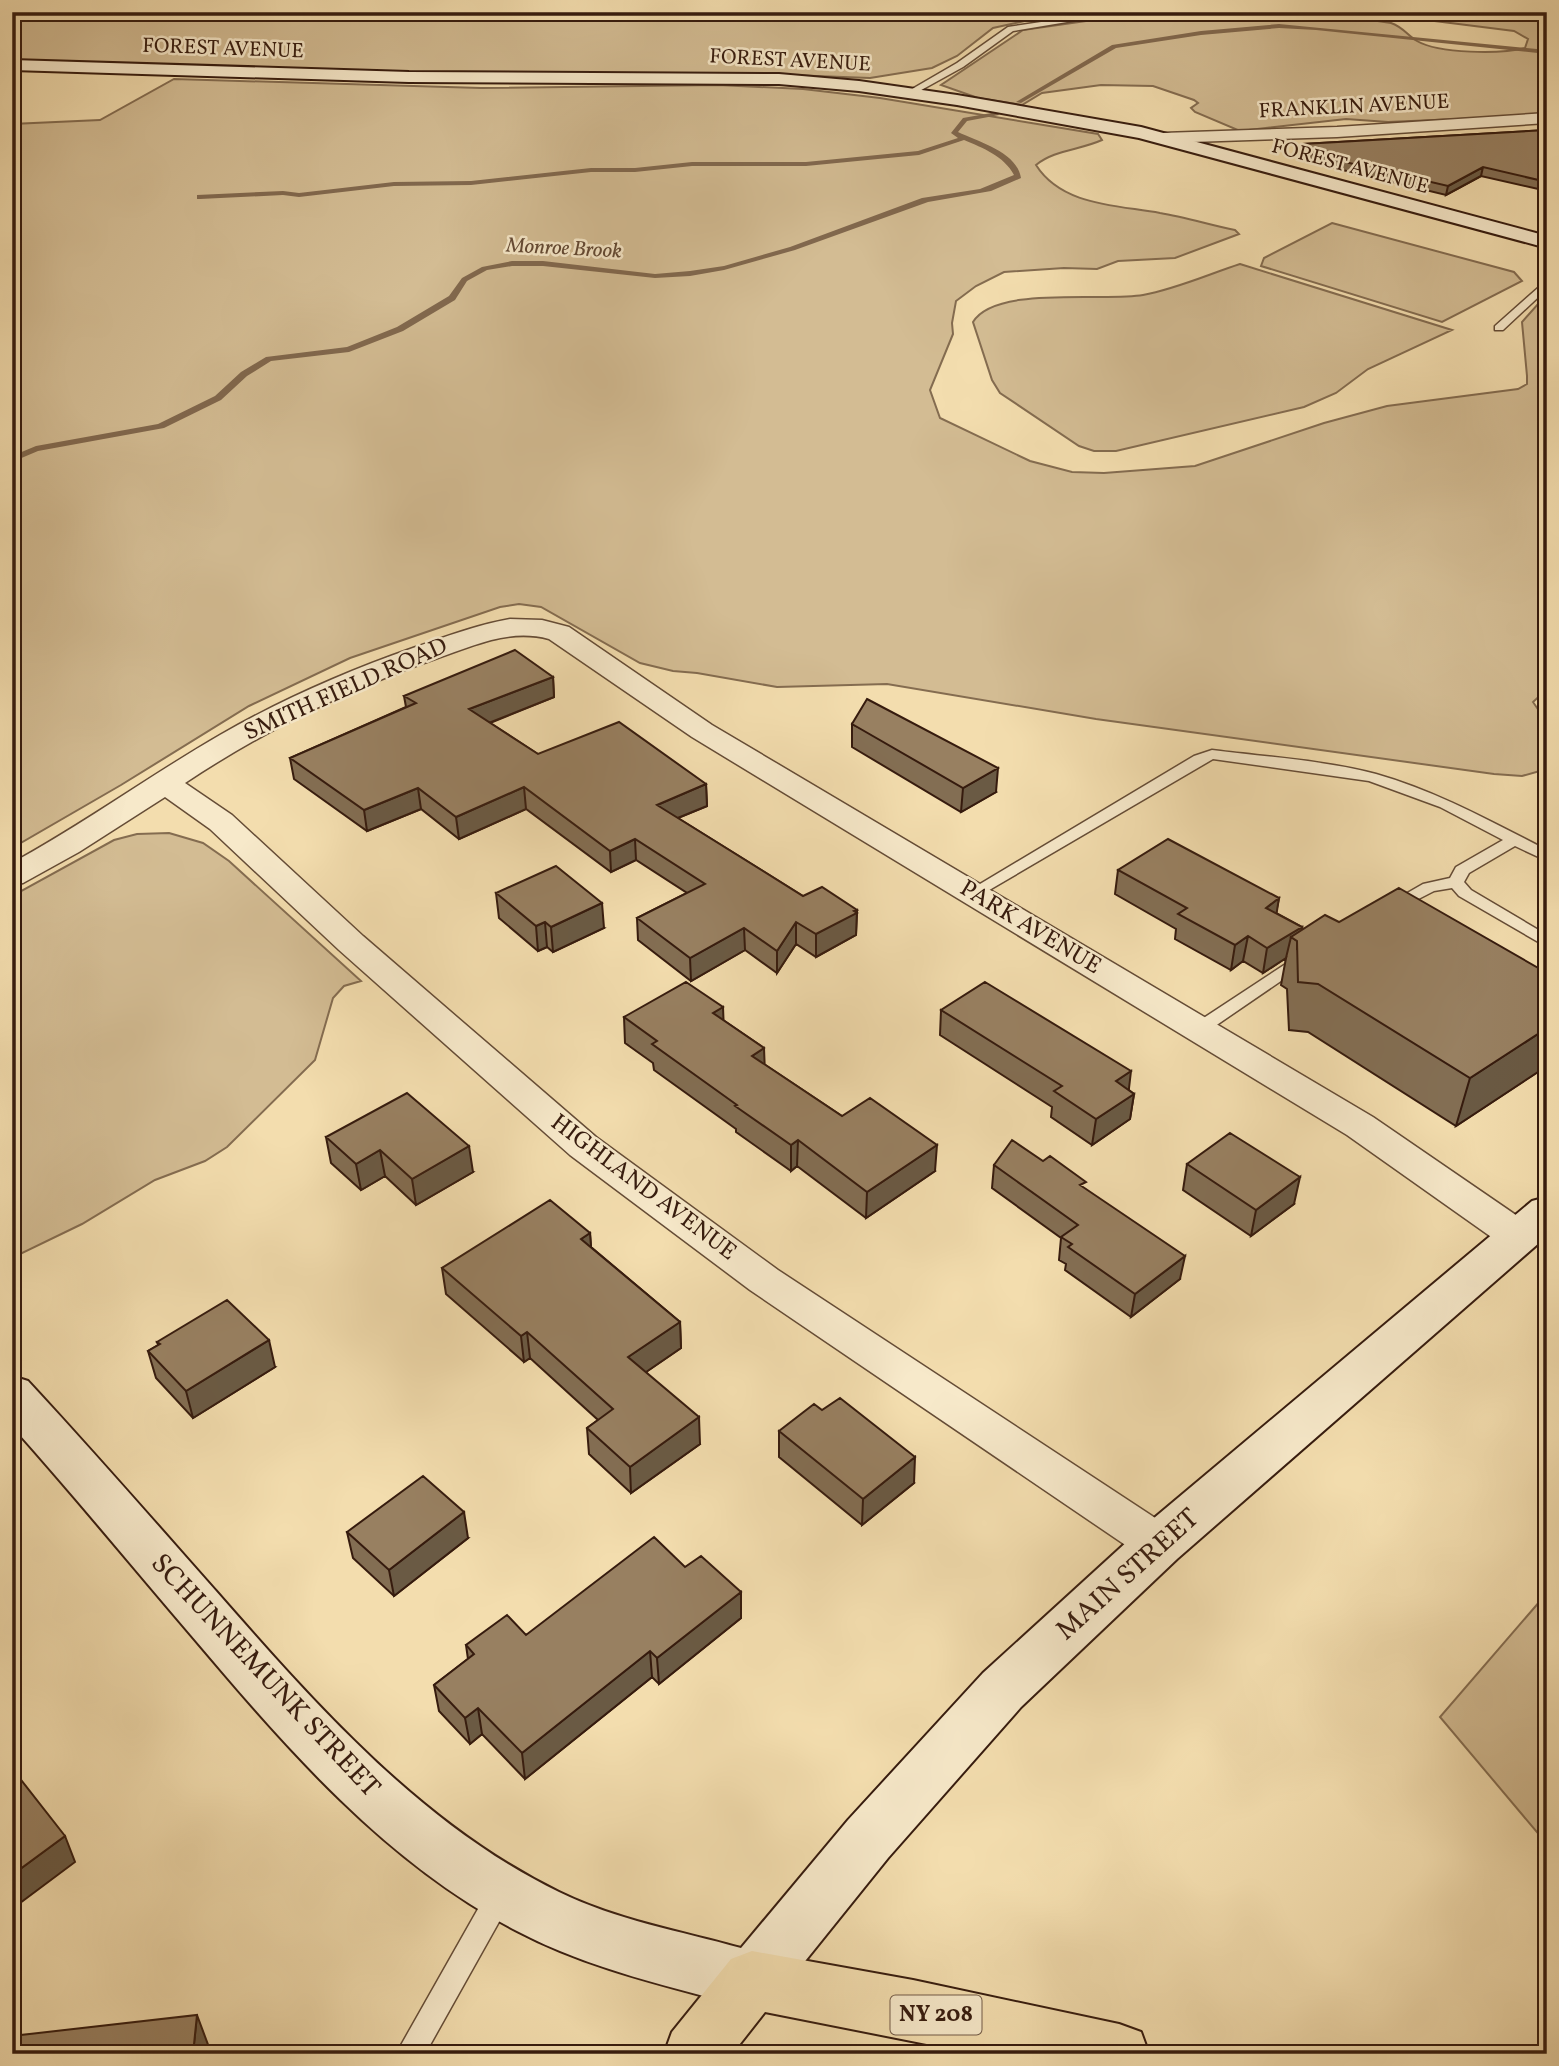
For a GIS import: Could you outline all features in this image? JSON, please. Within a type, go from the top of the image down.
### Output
[{"type":"main road","points":[[694,2054],[752,1980]]},
{"type":"main road","name":"NY 208","points":[[752,1980],[913,2010],[1119,2054]]},
{"type":"street","name":"FOREST AVENUE","points":[[12,65],[396,77],[779,79],[911,92],[1163,138],[1253,165],[1547,242]]},
{"type":"street","name":"FRANKLIN AVENUE","points":[[1163,138],[1337,132],[1547,118]]},
{"type":"street","name":"SMITH FIELD ROAD","points":[[12,876],[91,832],[246,732],[378,671],[474,636],[517,625],[539,626]]},
{"type":"street","name":"PARK AVENUE","points":[[539,626],[559,633],[702,731],[1360,1126],[1532,1224]]},
{"type":"street","name":"HIGHLAND AVENUE","points":[[165,783],[220,822],[351,943],[583,1146],[764,1280],[1160,1544]]},
{"type":"street","name":"MAIN STREET","points":[[752,1980],[861,1847],[1002,1690],[1160,1544],[1532,1224]]},
{"type":"street","name":"SCHUNNEMUNK STREET","points":[[14,1398],[246,1663],[348,1772],[447,1855],[502,1892],[575,1928],[752,1980]]},
{"type":"lane","points":[[911,92],[960,65],[1011,29],[1124,12]]},
{"type":"lane","points":[[1499,328],[1547,283]]},
{"type":"lane","points":[[973,894],[1199,759],[1212,754],[1331,769],[1373,778],[1445,804],[1547,856]]},
{"type":"lane","points":[[1456,882],[1462,870],[1516,839]]},
{"type":"lane","points":[[1371,918],[1429,887],[1456,882]]},
{"type":"lane","points":[[1456,882],[1476,900],[1547,942]]},
{"type":"lane","points":[[1199,1029],[1317,948]]},
{"type":"lane","points":[[410,2054],[502,1892]]},
{"type":"shaded area","points":[[12,12],[1085,12],[1038,18],[993,28],[957,56],[932,68],[870,78],[763,74],[455,73],[12,62]]},
{"type":"shaded area","points":[[1149,12],[1317,12],[1391,23],[1427,45],[1455,51],[1486,52],[1525,48],[1528,39],[1514,31],[1363,12],[1547,12],[1547,115],[1388,122],[1346,119],[1240,131],[1195,112],[1191,108],[1198,103],[1194,100],[1153,86],[1101,85],[1042,93],[1022,105],[978,98],[941,85],[1023,30]]},
{"type":"shaded area","points":[[174,79],[481,88],[718,85],[803,89],[880,98],[1098,134],[1102,140],[1051,156],[1036,165],[1047,179],[1075,196],[1179,217],[1235,230],[1239,234],[1175,258],[1118,261],[1097,269],[1004,272],[976,286],[956,301],[953,334],[930,390],[940,418],[1030,461],[1072,472],[1104,473],[1195,466],[1324,423],[1387,406],[1518,389],[1527,384],[1522,322],[1546,295],[1547,611],[1544,613],[1547,625],[1547,689],[1533,702],[1545,726],[1547,769],[1522,776],[1494,774],[1096,719],[887,684],[777,687],[673,671],[640,663],[541,607],[519,604],[500,607],[350,658],[249,706],[12,848],[12,124],[100,120]]},
{"type":"shaded area","points":[[1332,223],[1514,272],[1522,281],[1442,322],[1261,266],[1264,258]]},
{"type":"shaded area","points":[[1240,264],[1452,330],[1368,369],[1336,393],[1304,407],[1116,451],[1094,451],[1079,446],[1000,393],[992,380],[973,322],[985,311],[1003,303],[1026,299],[1143,295]]},
{"type":"shaded area","points":[[169,833],[203,843],[229,861],[361,981],[344,986],[333,998],[315,1060],[227,1147],[205,1161],[155,1180],[82,1224],[12,1258],[12,896],[114,840],[137,834]]},
{"type":"shaded area","points":[[1547,1593],[1547,1844],[1440,1717]]},
{"type":"building","points":[[1547,130],[1547,182],[1483,167],[1448,186],[1302,152],[1303,144]]},
{"type":"building","points":[[515,650],[553,677],[469,709],[538,754],[619,722],[706,784],[657,805],[803,896],[822,887],[857,910],[854,911],[857,913],[816,934],[796,922],[777,951],[744,928],[690,958],[637,918],[705,884],[635,839],[610,851],[524,787],[456,817],[418,788],[364,810],[290,758],[416,703],[404,696]]},
{"type":"building","points":[[867,699],[998,768],[963,788],[852,724]]},
{"type":"building","points":[[1168,839],[1279,898],[1266,908],[1302,927],[1267,948],[1248,936],[1235,945],[1178,914],[1187,908],[1118,870]]},
{"type":"building","points":[[556,866],[602,903],[551,927],[545,922],[536,926],[496,893]]},
{"type":"building","points":[[1399,888],[1547,973],[1547,1028],[1470,1078],[1318,984],[1298,982],[1297,941],[1291,937],[1325,915],[1339,922]]},
{"type":"building","points":[[686,982],[723,1007],[713,1013],[764,1048],[752,1056],[842,1116],[870,1098],[937,1145],[867,1192],[798,1140],[791,1145],[652,1044],[657,1041],[624,1017]]},
{"type":"building","points":[[985,982],[1131,1071],[1116,1081],[1134,1094],[1096,1119],[1054,1091],[1062,1086],[941,1010]]},
{"type":"building","points":[[407,1093],[469,1146],[412,1179],[380,1150],[356,1164],[326,1137]]},
{"type":"building","points":[[1230,1133],[1300,1177],[1256,1210],[1187,1164]]},
{"type":"building","points":[[1012,1140],[1043,1161],[1050,1156],[1086,1182],[1080,1185],[1185,1256],[1135,1294],[1068,1247],[1072,1244],[1061,1237],[1078,1225],[994,1165]]},
{"type":"building","points":[[550,1200],[590,1233],[581,1239],[680,1322],[628,1357],[699,1417],[630,1467],[587,1428],[613,1409],[527,1332],[521,1336],[442,1268]]},
{"type":"building","points":[[227,1300],[269,1340],[186,1391],[148,1351],[160,1344],[157,1342]]},
{"type":"building","points":[[840,1398],[915,1457],[863,1499],[779,1431],[814,1404],[822,1410]]},
{"type":"building","points":[[423,1476],[464,1512],[389,1570],[347,1532]]},
{"type":"building","points":[[654,1537],[685,1567],[701,1556],[741,1592],[657,1658],[650,1651],[522,1753],[478,1708],[465,1718],[434,1685],[474,1654],[466,1645],[507,1615],[526,1635]]},
{"type":"building","points":[[18,1776],[65,1836],[12,1875],[12,1780]]},
{"type":"building","points":[[197,2015],[193,2054],[12,2054],[12,2036]]},
{"type":"waterway","name":"Monroe Brook","points":[[1019,102],[1114,46],[1201,33],[1279,26],[1316,28],[1547,52]]},
{"type":"waterway","name":"Monroe Brook","points":[[12,459],[36,449],[161,426],[218,398],[244,374],[269,359],[349,349],[400,329],[452,298],[464,279],[485,268],[512,264],[543,264],[655,276],[690,274],[758,259],[925,200],[992,188],[1018,176],[1014,168],[1000,155],[954,133],[965,119],[997,114]]},
{"type":"waterway","points":[[200,197],[283,193],[299,195],[394,184],[471,183],[591,170],[635,170],[692,164],[806,164],[919,153],[964,138]]}]
